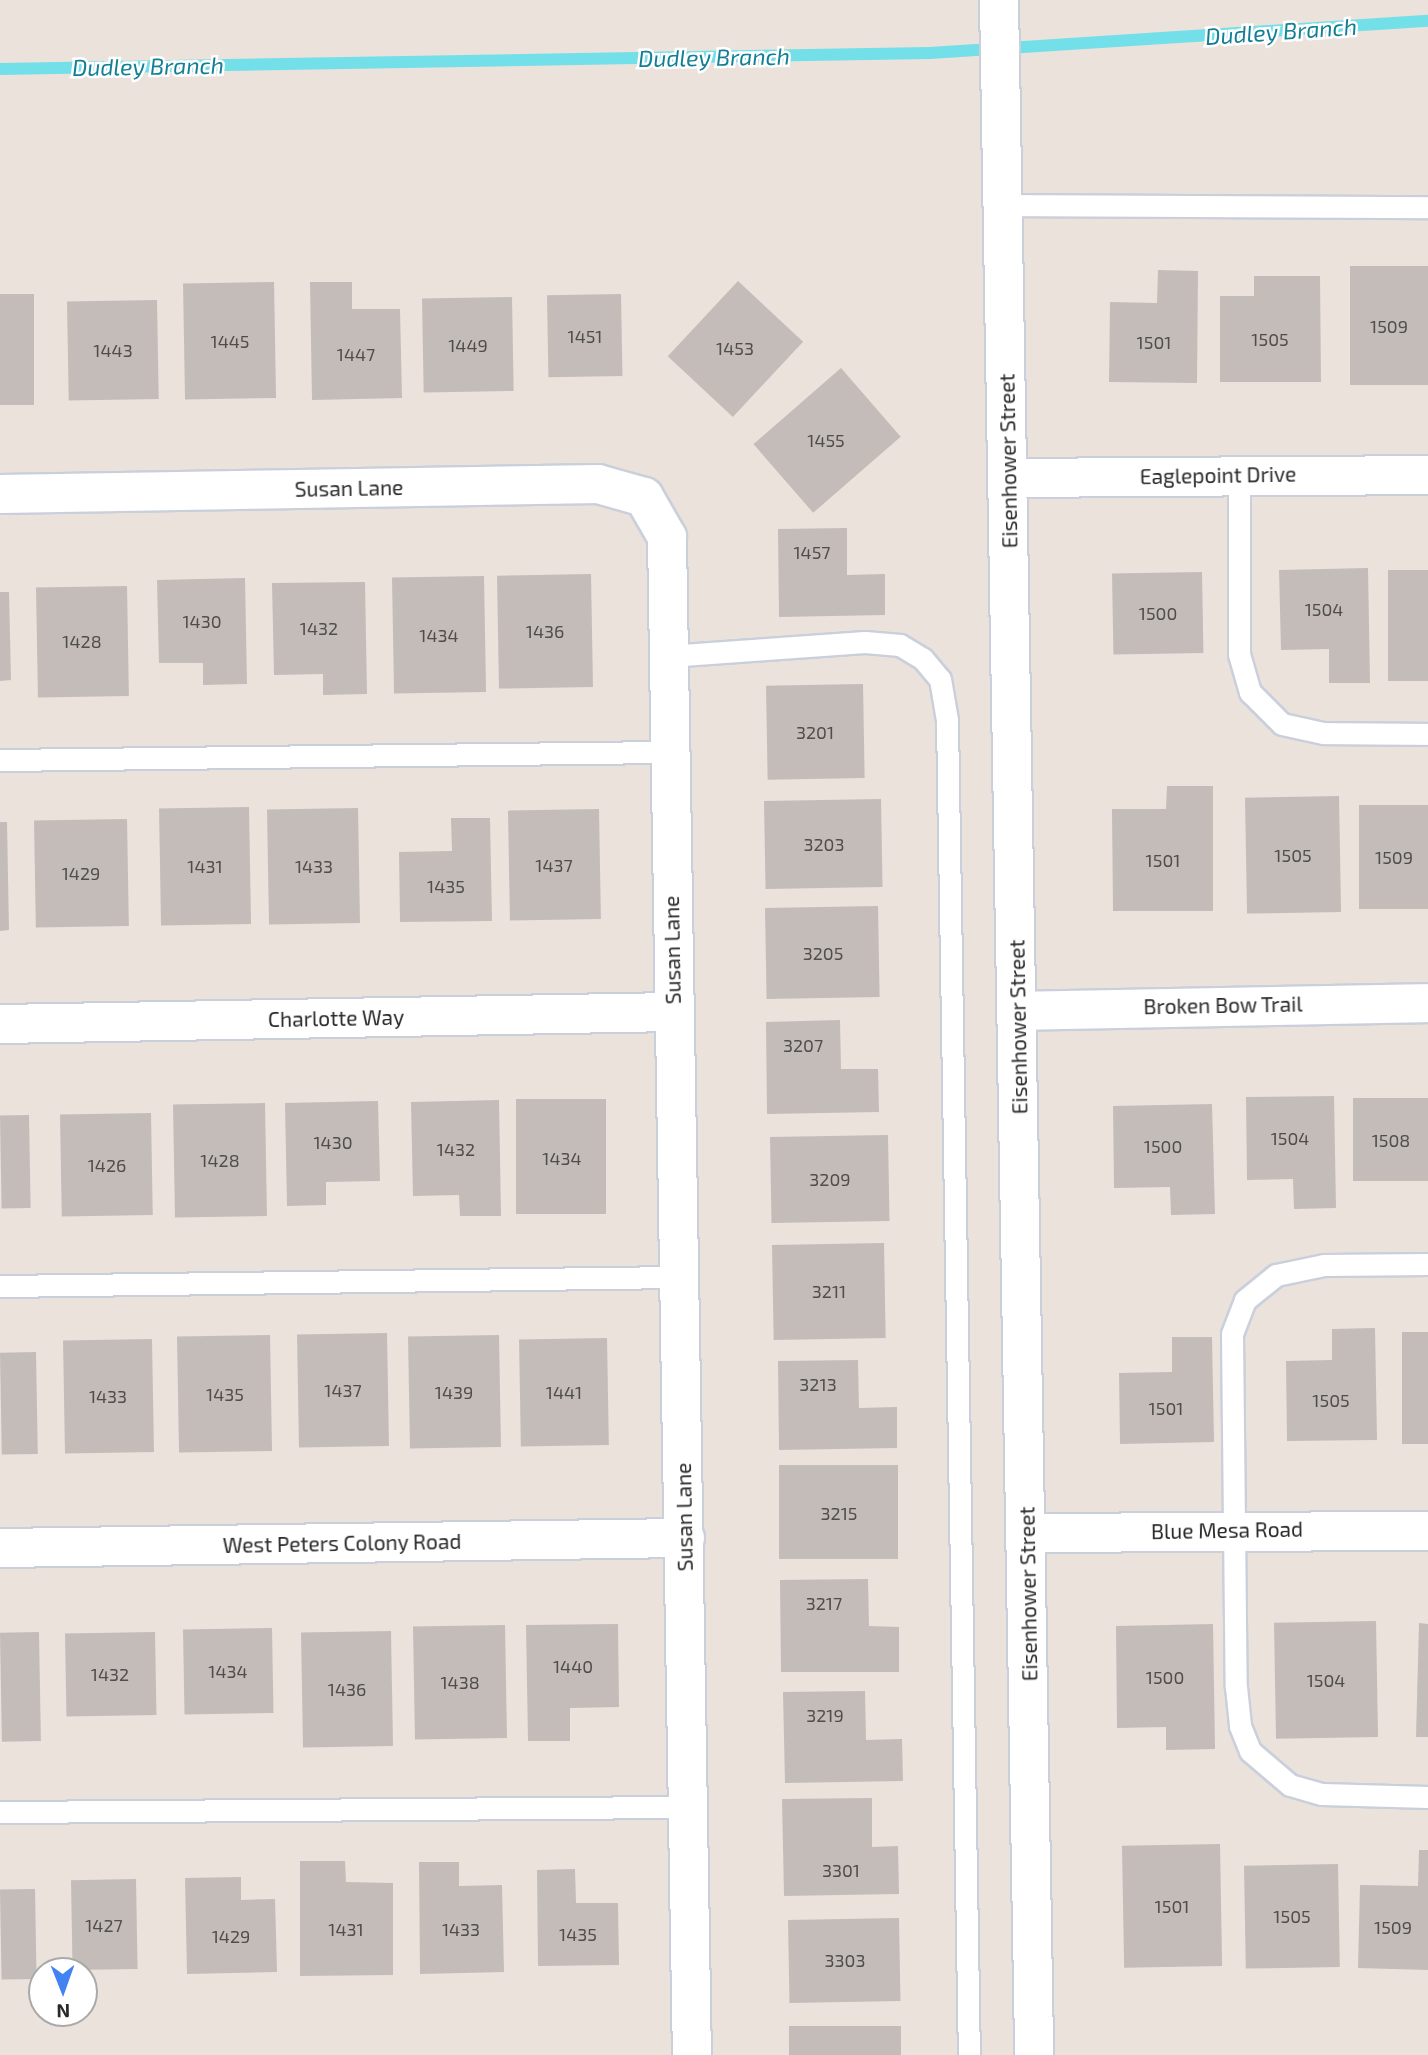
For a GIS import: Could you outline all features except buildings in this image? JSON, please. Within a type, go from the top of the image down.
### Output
[{"type":"street","name":"Eisenhower Street","points":[[999,0],[1004,166],[1034,2055]]},
{"type":"street","name":"Eaglepoint Drive","points":[[1008,478],[1238,473],[1428,475]]},
{"type":"street","name":"Susan Lane","points":[[0,494],[598,484],[644,497],[667,537],[668,752],[685,1538],[692,2055]]},
{"type":"street","name":"Broken Bow Trail","points":[[1018,1011],[1428,1003]]},
{"type":"street","name":"Charlotte Way","points":[[0,1024],[673,1012]]},
{"type":"street","name":"Blue Mesa Road","points":[[1027,1533],[1428,1531]]},
{"type":"street","name":"West Peters Colony Road","points":[[0,1548],[685,1538]]},
{"type":"lane","points":[[1004,205],[1428,207]]},
{"type":"lane","points":[[1238,473],[1239,654],[1250,692],[1282,724],[1323,733],[1428,734]]},
{"type":"lane","points":[[668,656],[865,642],[900,645],[940,679],[947,720],[969,2055]]},
{"type":"lane","points":[[0,760],[668,752]]},
{"type":"lane","points":[[1428,1264],[1324,1265],[1276,1275],[1245,1300],[1232,1334],[1236,1688],[1250,1751],[1290,1785],[1322,1794],[1428,1797]]},
{"type":"lane","points":[[0,1286],[680,1277]]},
{"type":"lane","points":[[0,1812],[689,1807]]},
{"type":"waterway","name":"Dudley Branch","points":[[0,69],[930,53],[1428,21]]}]
